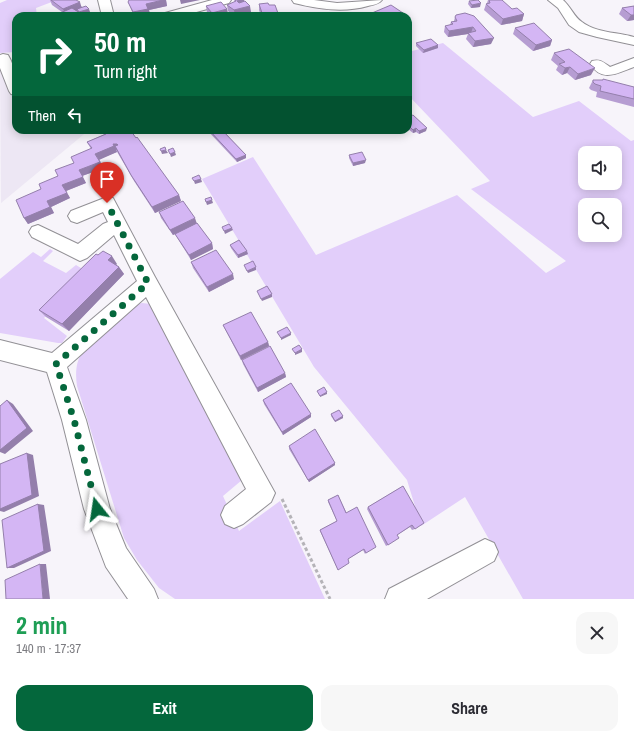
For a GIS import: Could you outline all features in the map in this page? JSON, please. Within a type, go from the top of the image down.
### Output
[{"type":"street","points":[[104,0],[107,12]]},
{"type":"street","points":[[183,12],[225,0]]},
{"type":"street","points":[[298,0],[322,6],[342,7],[376,0]]},
{"type":"street","points":[[554,0],[566,8],[577,26],[599,34],[626,38],[634,41]]},
{"type":"street","points":[[5,62],[12,80]]},
{"type":"street","points":[[597,64],[608,72],[634,62]]},
{"type":"street","points":[[77,216],[107,203],[148,283],[262,493],[234,514]]},
{"type":"street","points":[[38,232],[80,252],[109,229],[118,225]]},
{"type":"street","points":[[56,364],[148,283]]},
{"type":"street","points":[[0,350],[56,364]]},
{"type":"street","points":[[56,364],[74,420],[97,509],[116,557],[144,599]]},
{"type":"street","points":[[399,599],[484,552]]},
{"type":"path","points":[[262,493],[280,496],[330,599]]},
{"type":"shaded area","points":[[7,0],[57,0],[36,8],[36,12],[12,12],[12,52],[0,53],[0,3]]},
{"type":"shaded area","points":[[443,43],[533,117],[579,101],[631,141],[634,140],[634,599],[523,599],[465,497],[421,526],[407,480],[314,367],[202,179],[253,157],[316,255],[457,195],[546,273],[566,261],[471,189],[490,181],[412,99],[412,51]]},
{"type":"shaded area","points":[[12,60],[12,134],[84,134],[1,203],[0,63]]},
{"type":"shaded area","points":[[50,249],[53,251],[43,261],[66,273],[76,265],[89,273],[44,318],[67,336],[62,343],[58,343],[0,333],[0,279],[33,252],[41,257]]},
{"type":"shaded area","points":[[142,303],[151,304],[242,480],[223,496],[239,531],[280,501],[325,599],[175,599],[159,588],[137,560],[124,538],[77,386],[76,372],[77,363],[83,350],[134,305]]},
{"type":"building","points":[[51,0],[76,0],[80,2],[63,9]]},
{"type":"building","points":[[129,0],[163,0],[146,4],[148,9],[133,12],[128,2]]},
{"type":"building","points":[[235,0],[242,0],[237,1],[239,3],[245,1],[250,6],[234,10],[227,5],[236,1]]},
{"type":"building","points":[[478,0],[481,3],[472,5],[469,1]]},
{"type":"building","points":[[489,0],[502,0],[512,9],[517,8],[524,14],[503,19],[486,4],[490,3]]},
{"type":"building","points":[[221,2],[227,9],[211,12],[206,6]]},
{"type":"building","points":[[268,3],[269,5],[275,5],[278,12],[262,12],[259,4]]},
{"type":"building","points":[[391,5],[402,12],[374,12]]},
{"type":"building","points":[[86,6],[89,9],[79,12],[77,9]]},
{"type":"building","points":[[634,6],[634,15],[631,15],[622,8]]},
{"type":"building","points":[[72,8],[78,12],[62,12]]},
{"type":"building","points":[[465,13],[474,16],[494,38],[475,41],[468,33],[476,31],[473,27],[449,31],[445,26],[453,24],[451,22],[457,21],[455,17],[456,15]]},
{"type":"building","points":[[534,23],[552,40],[536,45],[515,28]]},
{"type":"building","points":[[431,39],[438,45],[424,50],[416,43]]},
{"type":"building","points":[[569,49],[595,68],[578,74],[570,67],[565,68],[559,64],[565,62],[554,53]]},
{"type":"building","points":[[603,79],[634,87],[634,99],[600,91],[601,86],[595,84],[593,80]]},
{"type":"building","points":[[412,115],[427,128],[419,131],[416,128],[413,130]]},
{"type":"building","points":[[106,134],[133,134],[136,138],[137,137],[179,195],[152,207],[131,175],[115,146],[118,145],[113,144],[114,146],[95,154],[100,162],[79,170],[83,177],[62,185],[67,193],[47,201],[50,207],[24,218],[16,200],[41,189],[39,184],[58,176],[55,170],[74,163],[71,157],[92,148],[87,142]]},
{"type":"building","points":[[213,134],[226,134],[246,155],[236,159]]},
{"type":"building","points":[[165,147],[166,150],[161,151],[160,149]]},
{"type":"building","points":[[173,148],[175,152],[170,154],[168,150]]},
{"type":"building","points":[[362,152],[366,160],[353,163],[349,155]]},
{"type":"building","points":[[199,175],[201,179],[194,181],[192,178]]},
{"type":"building","points":[[211,197],[212,200],[206,202],[205,199]]},
{"type":"building","points":[[183,201],[195,218],[170,230],[159,212]]},
{"type":"building","points":[[197,223],[212,243],[189,255],[175,234]]},
{"type":"building","points":[[229,224],[232,228],[224,231],[222,227]]},
{"type":"building","points":[[239,240],[247,251],[238,255],[230,245]]},
{"type":"building","points":[[216,250],[233,274],[207,287],[191,262]]},
{"type":"building","points":[[103,251],[112,256],[108,260],[119,267],[62,324],[39,310],[96,254],[98,255]]},
{"type":"building","points":[[253,261],[256,267],[247,271],[244,265]]},
{"type":"building","points":[[267,286],[272,294],[261,299],[257,291]]},
{"type":"building","points":[[251,312],[268,342],[240,356],[223,325]]},
{"type":"building","points":[[287,327],[291,333],[281,338],[277,332]]},
{"type":"building","points":[[299,345],[302,349],[295,353],[292,349]]},
{"type":"building","points":[[270,346],[285,373],[257,388],[242,360]]},
{"type":"building","points":[[291,383],[311,414],[282,432],[263,400]]},
{"type":"building","points":[[324,387],[327,392],[320,396],[317,391]]},
{"type":"building","points":[[7,400],[27,428],[0,450],[0,406]]},
{"type":"building","points":[[339,410],[343,416],[335,421],[331,414]]},
{"type":"building","points":[[315,429],[335,463],[308,480],[289,446]]},
{"type":"building","points":[[27,453],[32,495],[0,509],[0,464]]},
{"type":"building","points":[[403,486],[424,523],[415,529],[412,525],[397,535],[399,538],[388,545],[368,507]]},
{"type":"building","points":[[338,495],[346,513],[357,507],[376,547],[366,553],[364,549],[348,559],[349,563],[338,570],[320,530],[337,521],[328,500]]},
{"type":"building","points":[[38,504],[44,551],[7,568],[2,520]]},
{"type":"building","points":[[40,564],[43,599],[6,599],[5,580]]},
{"type":"route","points":[[97,509],[74,420],[56,364],[148,283],[107,203]]}]
